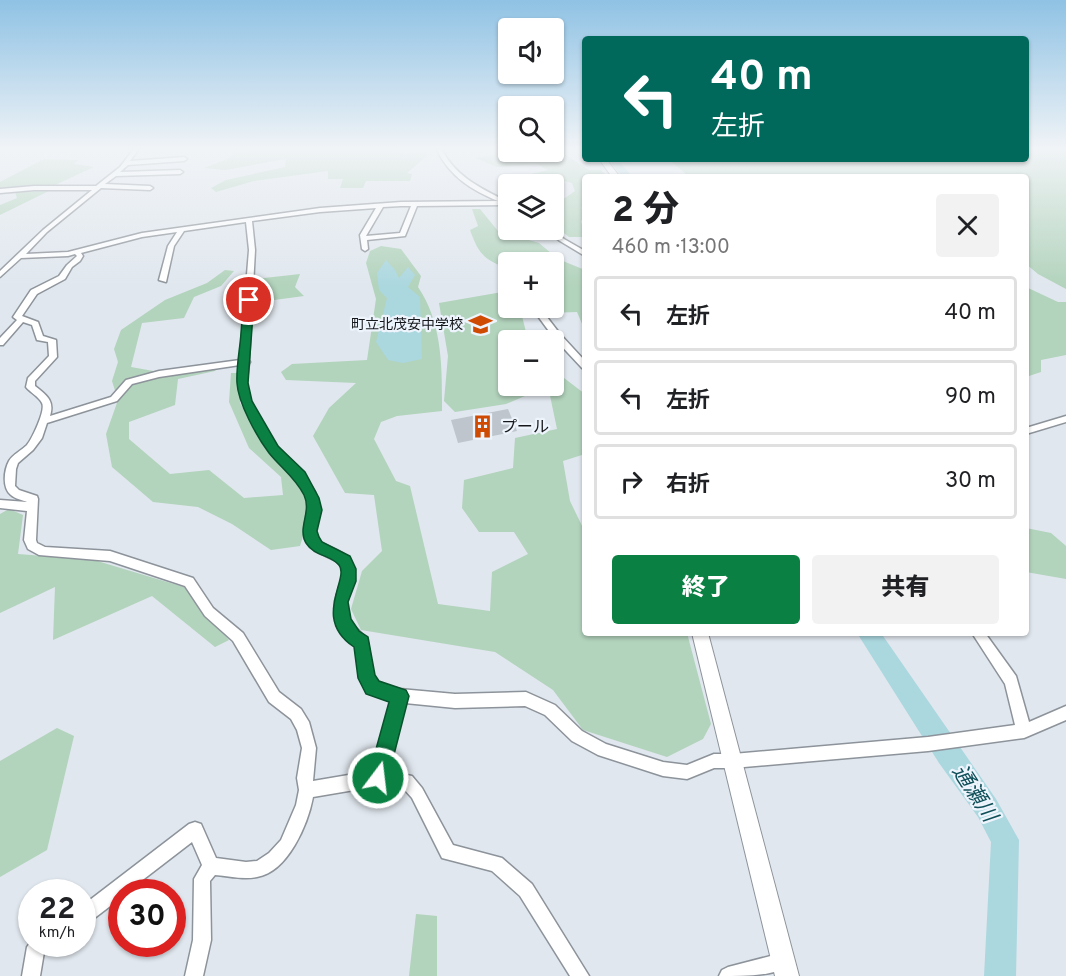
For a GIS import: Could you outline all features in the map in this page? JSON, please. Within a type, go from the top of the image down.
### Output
[{"type":"street","points":[[0,275],[45,231],[89,196]]},
{"type":"street","points":[[363,238],[403,235],[415,204]]},
{"type":"street","points":[[20,256],[76,252],[142,235],[320,210],[381,205],[498,204]]},
{"type":"street","points":[[365,249],[363,238],[381,205]]},
{"type":"street","points":[[249,219],[252,250],[243,383],[246,401],[274,449],[300,476],[312,498],[315,510],[310,531],[312,539],[317,546],[344,560],[349,569],[348,581],[340,602],[343,621],[353,637],[362,643],[367,678],[373,688],[400,696],[454,701],[526,699],[550,710],[578,736],[603,750],[663,769],[687,771],[714,760],[733,761],[928,744],[1024,731],[1066,713]]},
{"type":"street","points":[[163,280],[171,246],[182,229]]},
{"type":"street","points":[[562,240],[582,252]]},
{"type":"street","points":[[76,252],[80,256],[78,260],[69,266],[63,277],[34,292],[17,317],[35,324],[40,338],[52,340],[52,357],[31,380],[30,387],[46,400],[48,408],[37,438],[30,448],[14,461],[11,469],[10,487],[15,493],[33,499],[30,540],[32,546],[37,550],[110,556],[189,582],[209,612],[237,637],[274,697],[296,714],[304,727],[309,748],[304,805],[287,846],[275,859],[259,869],[246,870],[211,866]]},
{"type":"street","points":[[544,318],[582,363]]},
{"type":"street","points":[[0,343],[21,320]]},
{"type":"street","points":[[43,421],[114,399],[129,382],[159,374],[246,362]]},
{"type":"street","points":[[1029,430],[1066,419]]},
{"type":"street","points":[[0,504],[33,507]]},
{"type":"street","points":[[701,636],[733,761],[776,970],[728,976]]},
{"type":"street","points":[[980,636],[1011,681],[1024,731]]},
{"type":"street","points":[[378,778],[400,696]]},
{"type":"street","points":[[307,790],[378,778],[407,781],[417,793],[447,852],[496,864],[526,890],[580,976]]},
{"type":"street","points":[[96,905],[195,830],[211,866]]},
{"type":"street","points":[[194,976],[202,940],[202,879],[211,866]]},
{"type":"street","points":[[31,976],[34,957]]},
{"type":"green space","points":[[16,196],[40,196],[0,215],[0,205],[17,198]]},
{"type":"green space","points":[[568,196],[582,196],[582,237],[569,237],[564,233],[564,199]]},
{"type":"green space","points":[[1029,196],[1066,196],[1066,289],[1029,266]]},
{"type":"green space","points":[[472,209],[480,209],[498,231],[498,240],[529,240],[539,243],[550,252],[498,252],[498,264],[483,255],[470,230],[478,226]]},
{"type":"green space","points":[[381,246],[401,249],[421,276],[418,287],[437,331],[442,379],[442,411],[397,416],[381,422],[374,439],[396,481],[410,486],[438,604],[490,611],[492,572],[528,554],[514,532],[479,532],[462,508],[464,480],[513,468],[515,438],[557,429],[550,396],[564,396],[564,378],[582,392],[582,455],[563,461],[570,501],[582,526],[582,636],[688,636],[711,724],[703,739],[667,757],[583,730],[553,690],[495,652],[361,630],[351,609],[362,571],[382,551],[374,495],[345,493],[313,436],[329,408],[356,383],[286,380],[281,372],[292,364],[367,360],[376,299],[366,263],[370,251]]},
{"type":"green space","points":[[564,261],[582,269],[582,324],[577,312],[564,312]]},
{"type":"green space","points":[[225,270],[234,271],[221,286],[194,297],[184,318],[142,323],[131,367],[159,372],[221,363],[215,371],[178,379],[175,405],[129,422],[129,439],[170,474],[209,470],[244,498],[283,495],[281,477],[249,448],[229,402],[231,373],[239,373],[240,403],[267,449],[300,483],[312,507],[300,546],[271,550],[232,524],[198,507],[153,502],[112,467],[106,434],[118,400],[112,381],[118,362],[114,349],[121,330],[165,300],[207,283]]},
{"type":"green space","points":[[300,274],[295,287],[304,296],[253,303],[255,279]]},
{"type":"green space","points":[[1029,288],[1058,302],[1066,302],[1066,355],[1041,360],[1041,372],[1029,376]]},
{"type":"green space","points":[[498,293],[498,318],[522,318],[526,330],[498,330],[498,396],[525,396],[506,404],[455,412],[444,401],[448,356],[439,303]]},
{"type":"green space","points":[[9,509],[23,515],[18,554],[94,560],[187,588],[229,640],[215,647],[152,596],[53,640],[55,587],[0,613],[0,514]]},
{"type":"green space","points":[[1029,529],[1051,533],[1066,546],[1066,579],[1029,573]]},
{"type":"green space","points":[[57,728],[74,736],[47,850],[0,877],[0,761]]},
{"type":"green space","points":[[416,914],[437,916],[437,976],[409,976]]},
{"type":"water","points":[[386,260],[399,278],[408,267],[415,275],[408,287],[420,297],[422,359],[403,363],[388,360],[376,342],[387,298],[379,290],[377,273]]},
{"type":"building","name":"プール","points":[[508,409],[517,431],[458,443],[451,420]]},
{"type":"waterway","name":"通瀬川","points":[[870,636],[948,754],[987,808],[1005,840],[1000,976]]},
{"type":"place","name":"町立北茂安中学校","points":[[481,324]]},
{"type":"place","name":"プール","points":[[483,426]]},
{"type":"route","points":[[249,300],[243,383],[246,401],[274,449],[300,476],[312,498],[315,510],[310,531],[312,539],[317,546],[344,560],[349,569],[348,581],[340,602],[343,621],[353,637],[362,643],[367,678],[373,688],[400,696],[378,778]]}]
